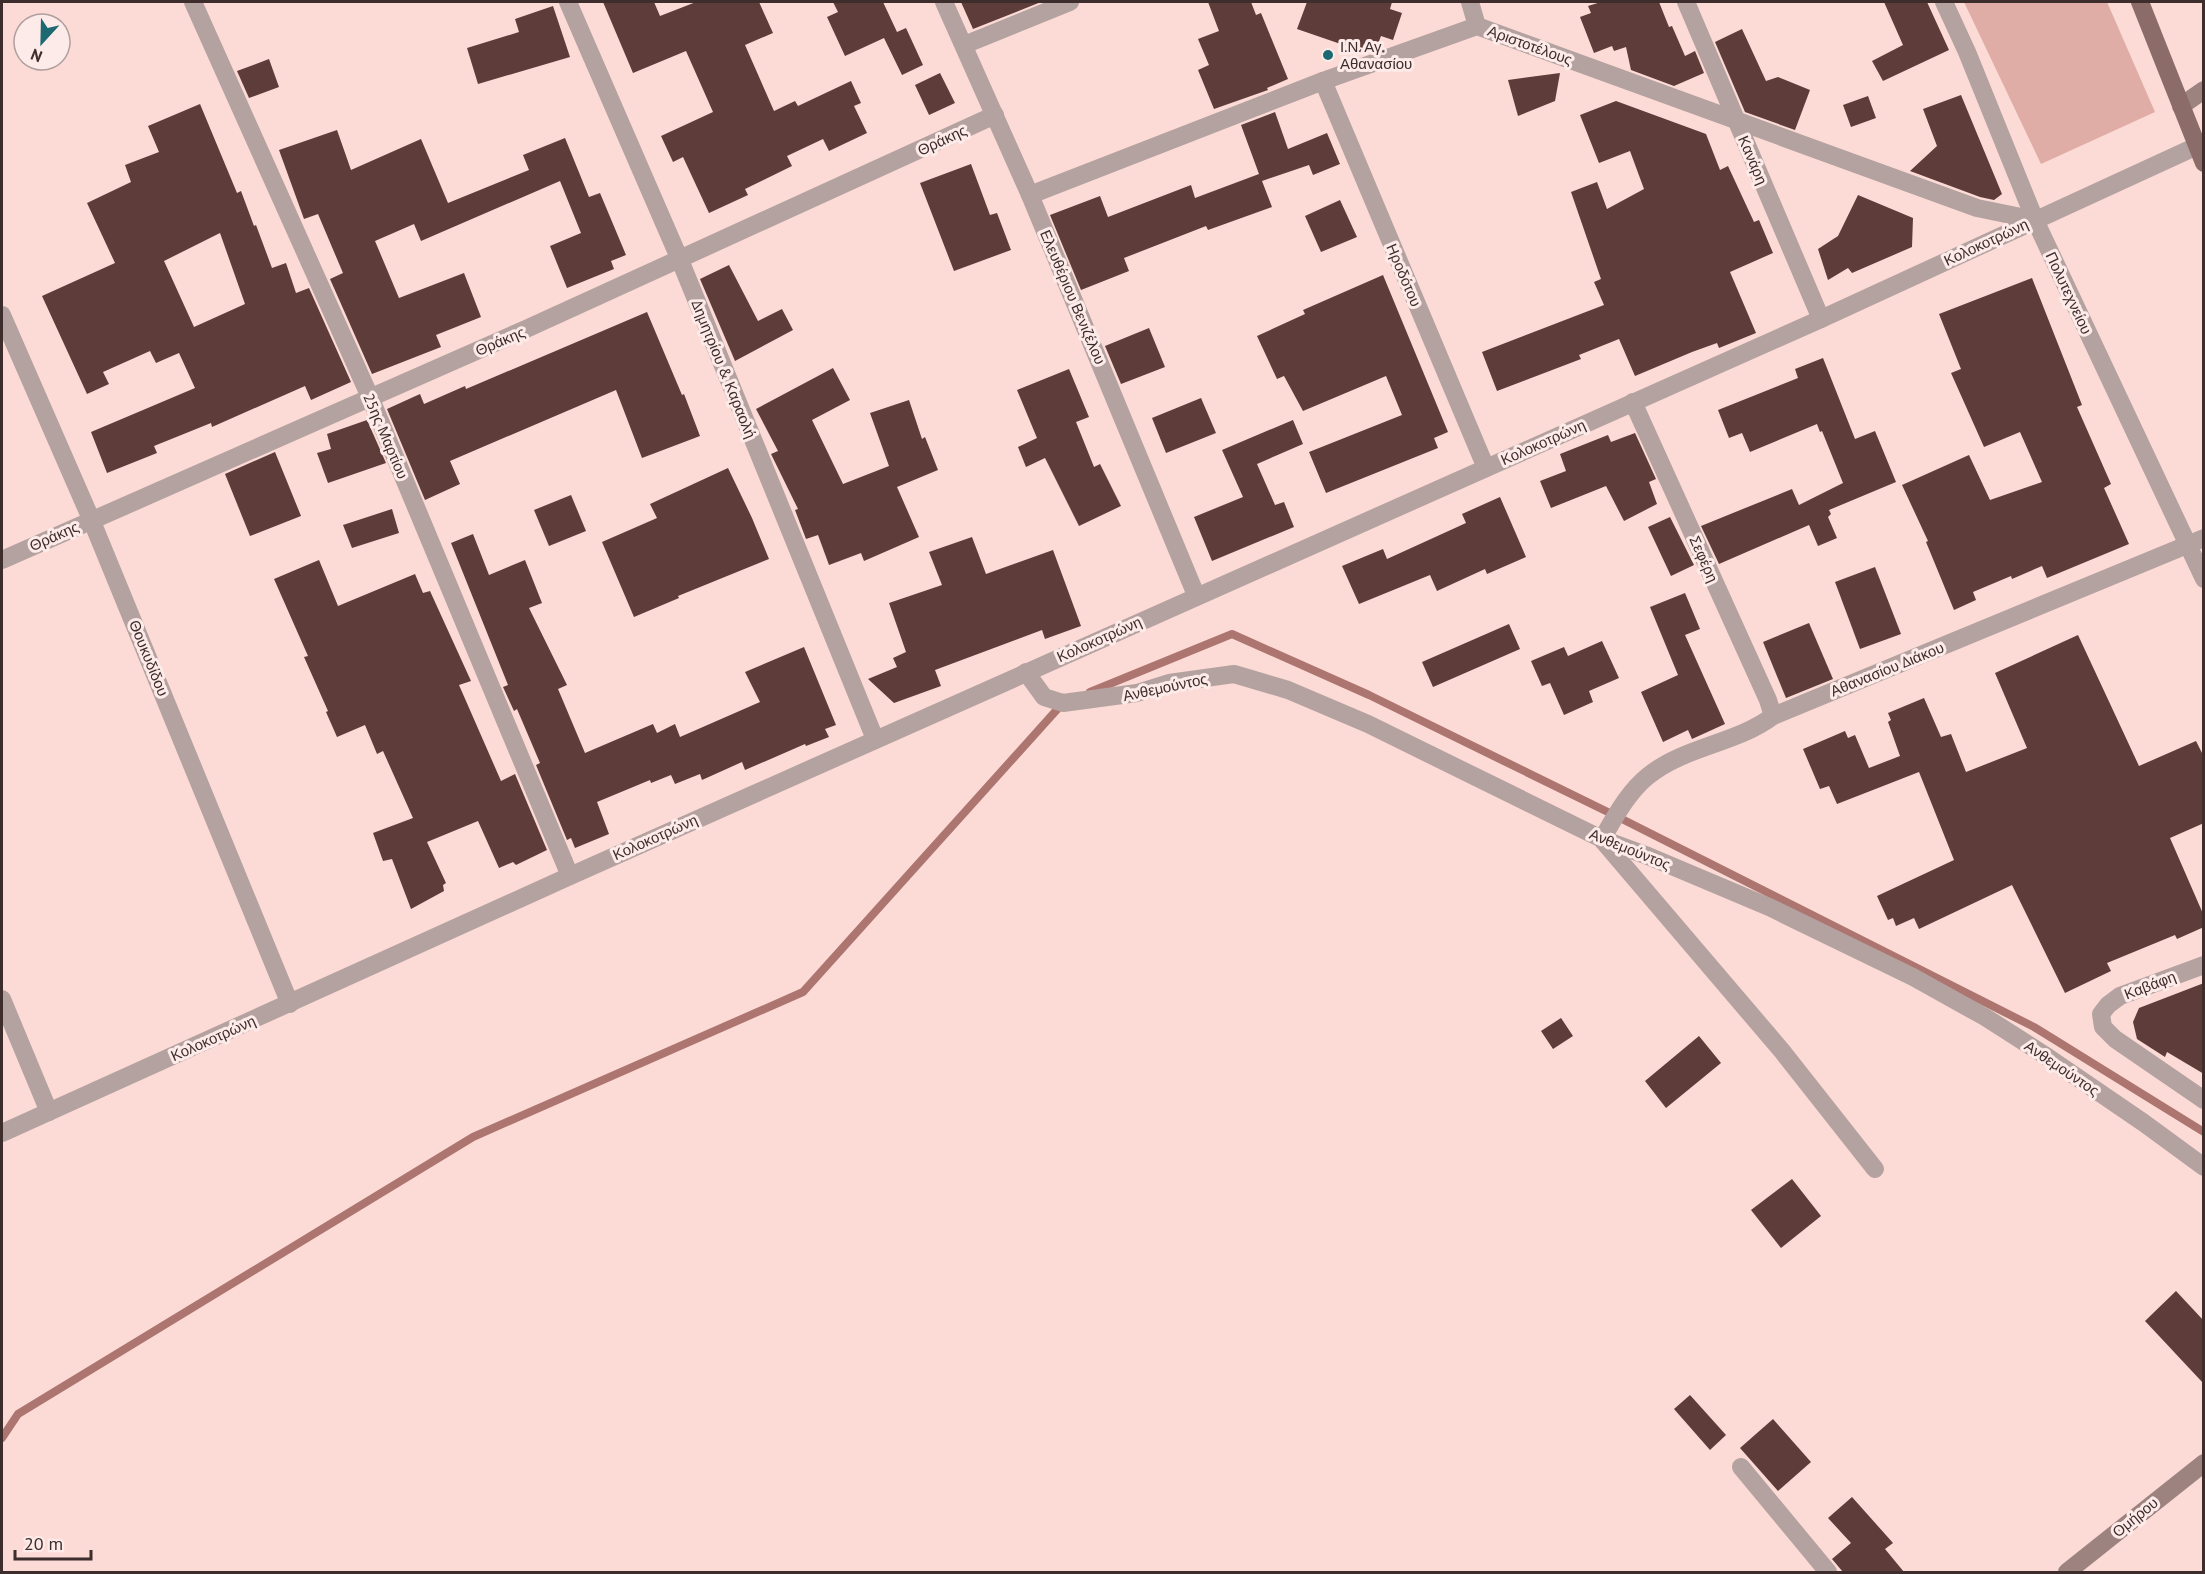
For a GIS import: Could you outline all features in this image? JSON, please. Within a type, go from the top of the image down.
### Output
[{"type":"main road","points":[[2140,2],[2200,154]]},
{"type":"street","name":"25ης Μαρτίου","points":[[193,2],[370,397],[570,876]]},
{"type":"street","name":"Δημητρίου & Καραολή","points":[[568,2],[680,260],[875,739]]},
{"type":"street","name":"Ελευθέριου Βενιζέλου","points":[[944,2],[1030,195],[1197,596]]},
{"type":"street","points":[[964,45],[1070,2]]},
{"type":"street","points":[[1470,2],[1477,26]]},
{"type":"street","name":"Κανάρη","points":[[1686,2],[1821,319]]},
{"type":"street","name":"Πολυτεχνείου","points":[[1944,2],[1967,52],[2035,220],[2195,541],[2204,579]]},
{"type":"street","name":"Αριστοτέλους","points":[[1030,195],[1323,81],[1477,26],[1977,208],[2035,220]]},
{"type":"street","name":"Ηροδότου","points":[[1323,81],[1486,468]]},
{"type":"street","points":[[2181,106],[2204,90]]},
{"type":"street","name":"Θράκης","points":[[2,560],[680,260],[995,116]]},
{"type":"street","name":"Κολοκοτρώνη","points":[[2,1133],[875,739],[1821,319],[2035,220],[2200,154]]},
{"type":"street","name":"Θουκυδίδου","points":[[2,315],[91,519],[290,1004]]},
{"type":"street","name":"Σεφέρη","points":[[1633,402],[1768,700],[1773,716]]},
{"type":"street","name":"Αθανασίου Διάκου","points":[[1602,839],[1626,800],[1648,776],[1675,759],[1756,729],[1773,716],[2195,541]]},
{"type":"street","name":"Ανθεμούντος","points":[[1026,672],[1044,696],[1063,703],[1137,693],[1169,683],[1234,674],[1288,690],[1368,724],[1602,839],[1769,907],[1913,976],[1985,1017],[2043,1054],[2204,1167]]},
{"type":"street","points":[[1602,839],[1782,1052],[1875,1169]]},
{"type":"street","name":"Καβάφη","points":[[2204,965],[2120,996],[2101,1014],[2103,1027],[2115,1039],[2204,1100]]},
{"type":"street","points":[[2,999],[49,1112]]},
{"type":"street","name":"Ομήρου","points":[[2067,1572],[2204,1463]]},
{"type":"street","points":[[1741,1467],[1828,1572]]},
{"type":"shaded area","points":[[1964,2],[2107,2],[2155,112],[2041,164]]},
{"type":"building","points":[[603,2],[654,2],[660,16],[696,2],[759,2],[773,33],[745,45],[774,111],[795,101],[798,106],[851,81],[861,103],[854,106],[867,133],[829,151],[823,139],[787,156],[792,166],[745,189],[748,195],[709,213],[683,157],[673,162],[661,136],[713,112],[686,51],[633,73]]},
{"type":"building","points":[[833,2],[883,2],[897,32],[906,28],[923,65],[902,75],[884,38],[845,56],[827,17],[838,12]]},
{"type":"building","points":[[961,2],[1041,2],[973,29]]},
{"type":"building","points":[[1208,2],[1251,2],[1256,15],[1261,13],[1288,79],[1267,88],[1268,90],[1214,109],[1198,70],[1209,65],[1198,39],[1219,31]]},
{"type":"building","points":[[1307,2],[1392,2],[1390,9],[1402,13],[1393,40],[1381,36],[1376,49],[1364,44],[1361,51],[1297,29]]},
{"type":"building","points":[[1601,2],[1659,2],[1669,27],[1672,26],[1685,56],[1695,51],[1704,73],[1674,86],[1631,70],[1626,47],[1614,51],[1612,46],[1594,53],[1580,17],[1591,13],[1588,6]]},
{"type":"building","points":[[1884,2],[1927,2],[1949,50],[1883,81],[1872,61],[1903,45]]},
{"type":"building","points":[[553,6],[570,57],[478,84],[467,48],[519,32],[515,19]]},
{"type":"building","points":[[1742,29],[1766,81],[1778,77],[1810,90],[1795,130],[1745,112],[1715,42]]},
{"type":"building","points":[[269,59],[279,87],[249,98],[237,71]]},
{"type":"building","points":[[940,73],[955,103],[929,115],[915,85]]},
{"type":"building","points":[[1560,73],[1555,101],[1518,116],[1508,80]]},
{"type":"building","points":[[1961,95],[2002,194],[1994,200],[1910,171],[1937,146],[1923,109]]},
{"type":"building","points":[[1868,96],[1876,118],[1851,127],[1843,105]]},
{"type":"building","points":[[1616,101],[1706,134],[1720,170],[1728,166],[1754,222],[1759,220],[1773,253],[1730,272],[1756,333],[1719,348],[1717,343],[1635,376],[1619,339],[1579,355],[1581,359],[1497,391],[1482,352],[1604,305],[1594,282],[1601,279],[1571,192],[1597,182],[1607,209],[1644,189],[1630,151],[1599,163],[1580,115]]},
{"type":"building","points":[[200,104],[237,193],[241,191],[254,226],[256,225],[272,268],[286,263],[296,293],[309,288],[351,382],[311,400],[305,386],[212,427],[211,423],[154,446],[157,453],[107,473],[91,432],[195,388],[179,353],[156,363],[150,351],[103,372],[109,384],[87,394],[42,296],[115,263],[87,203],[131,182],[125,165],[159,152],[148,126]],"holes":[[[220,233],[245,304],[194,327],[164,261]]]},
{"type":"building","points":[[1275,112],[1288,149],[1327,133],[1340,164],[1313,175],[1309,165],[1262,181],[1272,207],[1208,230],[1206,226],[1124,258],[1129,271],[1081,290],[1050,215],[1100,196],[1108,217],[1191,185],[1195,198],[1259,174],[1241,125]]},
{"type":"building","points":[[337,130],[351,170],[421,139],[448,203],[529,170],[523,155],[565,138],[589,197],[600,193],[626,255],[611,261],[614,269],[567,288],[550,246],[581,233],[560,181],[421,241],[414,224],[375,241],[399,298],[464,273],[481,317],[436,335],[441,347],[372,374],[330,279],[343,273],[318,214],[304,219],[279,150]]},
{"type":"building","points":[[971,164],[990,215],[997,213],[1011,250],[954,271],[920,183]]},
{"type":"building","points":[[1858,195],[1913,218],[1912,247],[1852,273],[1848,268],[1828,280],[1818,249],[1838,236]]},
{"type":"building","points":[[1340,200],[1357,237],[1321,252],[1305,216]]},
{"type":"building","points":[[729,265],[758,321],[782,309],[793,330],[735,361],[700,279]]},
{"type":"building","points":[[1383,275],[1448,432],[1434,438],[1438,448],[1326,493],[1309,452],[1402,415],[1386,376],[1303,411],[1284,376],[1277,379],[1257,336],[1305,314],[1303,310]]},
{"type":"building","points":[[2032,278],[2082,405],[2077,407],[2111,484],[2104,488],[2129,544],[2047,578],[2042,566],[2012,579],[2011,576],[1973,592],[1976,600],[1954,610],[1926,542],[1928,541],[1902,485],[1969,455],[1990,500],[2042,482],[2020,432],[1984,447],[1951,373],[1961,369],[1939,314]]},
{"type":"building","points":[[647,312],[700,436],[642,458],[616,390],[450,461],[460,484],[425,500],[387,409],[420,394],[424,404],[465,386],[466,389]]},
{"type":"building","points":[[1149,328],[1165,367],[1121,384],[1105,346]]},
{"type":"building","points":[[1823,358],[1855,439],[1875,431],[1896,482],[1829,510],[1831,514],[1828,517],[1837,538],[1818,546],[1809,525],[1719,564],[1701,526],[1792,489],[1799,505],[1843,483],[1817,424],[1750,452],[1742,433],[1729,438],[1718,410],[1798,378],[1795,369]]},
{"type":"building","points":[[833,368],[850,400],[812,420],[843,484],[889,466],[870,413],[909,400],[922,439],[925,437],[938,470],[897,487],[919,537],[864,561],[861,553],[829,565],[818,535],[806,539],[795,510],[798,509],[771,454],[778,451],[756,409]]},
{"type":"building","points":[[1069,369],[1089,417],[1076,422],[1094,467],[1100,464],[1121,506],[1079,526],[1045,458],[1026,467],[1018,447],[1037,438],[1017,390]]},
{"type":"building","points":[[1201,398],[1216,433],[1166,453],[1152,418]]},
{"type":"building","points":[[367,420],[386,463],[328,483],[317,453],[331,449],[327,434]]},
{"type":"building","points":[[1293,420],[1303,444],[1257,464],[1275,505],[1284,502],[1294,527],[1212,561],[1194,517],[1243,497],[1222,450]]},
{"type":"building","points":[[1635,433],[1656,479],[1649,482],[1657,504],[1624,521],[1606,486],[1551,508],[1540,481],[1566,471],[1560,454],[1608,435],[1611,442]]},
{"type":"building","points":[[275,452],[301,516],[250,536],[225,474]]},
{"type":"building","points":[[728,468],[769,559],[678,596],[679,598],[634,617],[602,542],[657,518],[650,504]]},
{"type":"building","points":[[571,495],[586,531],[549,546],[534,510]]},
{"type":"building","points":[[1500,497],[1526,557],[1487,574],[1485,569],[1437,591],[1430,575],[1359,604],[1342,566],[1383,549],[1387,559],[1466,523],[1462,514]]},
{"type":"building","points":[[392,509],[399,533],[352,548],[343,525]]},
{"type":"building","points":[[1670,517],[1694,565],[1671,576],[1648,527]]},
{"type":"building","points":[[473,534],[489,575],[525,560],[542,603],[529,608],[567,685],[558,689],[585,753],[653,724],[657,733],[675,724],[680,737],[760,702],[745,672],[804,647],[836,725],[825,729],[829,737],[806,746],[805,744],[745,770],[742,762],[702,780],[700,774],[675,784],[671,775],[651,783],[650,780],[597,802],[609,834],[575,848],[571,838],[567,840],[536,765],[540,763],[517,709],[514,711],[503,687],[508,685],[451,543]]},
{"type":"building","points":[[972,537],[986,574],[1053,550],[1081,626],[1045,639],[1042,630],[935,670],[941,686],[894,703],[868,679],[897,667],[893,658],[906,652],[889,603],[942,585],[929,552]]},
{"type":"building","points":[[319,560],[338,606],[415,574],[423,593],[430,591],[471,681],[459,685],[501,781],[515,774],[547,850],[516,865],[513,862],[499,868],[478,821],[427,842],[446,883],[443,885],[444,891],[411,909],[392,859],[383,861],[373,833],[413,818],[383,751],[377,754],[365,725],[337,737],[304,657],[308,656],[274,579]]},
{"type":"building","points":[[1875,567],[1901,634],[1860,649],[1835,582]]},
{"type":"building","points":[[1685,593],[1700,629],[1685,635],[1725,724],[1692,739],[1688,730],[1663,742],[1641,692],[1678,675],[1650,607]]},
{"type":"building","points":[[1809,623],[1833,679],[1786,698],[1763,642]]},
{"type":"building","points":[[1509,624],[1520,649],[1433,687],[1422,662]]},
{"type":"building","points":[[2078,635],[2139,766],[2196,741],[2204,757],[2204,823],[2170,838],[2204,916],[2204,927],[2177,939],[2175,935],[2107,963],[2111,971],[2065,993],[2012,885],[1919,929],[1914,918],[1896,926],[1893,918],[1888,920],[1877,896],[1954,860],[1919,772],[1837,804],[1829,786],[1820,789],[1803,749],[1845,731],[1848,738],[1855,735],[1869,768],[1900,756],[1888,722],[1891,720],[1888,713],[1924,698],[1941,737],[1951,734],[1966,772],[2027,748],[1995,673]]},
{"type":"building","points":[[1602,641],[1619,678],[1589,691],[1593,702],[1564,715],[1550,683],[1542,686],[1531,661],[1564,647],[1568,656]]},
{"type":"building","points":[[2204,983],[2204,1074],[2167,1052],[2165,1057],[2137,1039],[2133,1022],[2139,1008]]},
{"type":"building","points":[[1561,1018],[1573,1036],[1553,1049],[1541,1031]]},
{"type":"building","points":[[1699,1036],[1721,1063],[1666,1108],[1645,1081]]},
{"type":"building","points":[[1792,1179],[1821,1216],[1781,1248],[1751,1210]]},
{"type":"building","points":[[2176,1291],[2204,1321],[2204,1384],[2145,1321]]},
{"type":"building","points":[[1690,1395],[1726,1435],[1710,1450],[1674,1409]]},
{"type":"building","points":[[1773,1419],[1811,1462],[1778,1491],[1740,1448]]},
{"type":"building","points":[[1852,1497],[1893,1543],[1885,1549],[1904,1572],[1843,1572],[1832,1559],[1851,1543],[1828,1518]]},
{"type":"waterway","points":[[1090,692],[1232,634],[1369,695],[1616,816],[2034,1027],[2204,1132]]},
{"type":"waterway","points":[[2,1438],[18,1414],[473,1137],[803,992],[1062,704]]},
{"type":"place","name":"Ι.Ν. Αγ. Αθανασίου","points":[[1328,55]]}]
